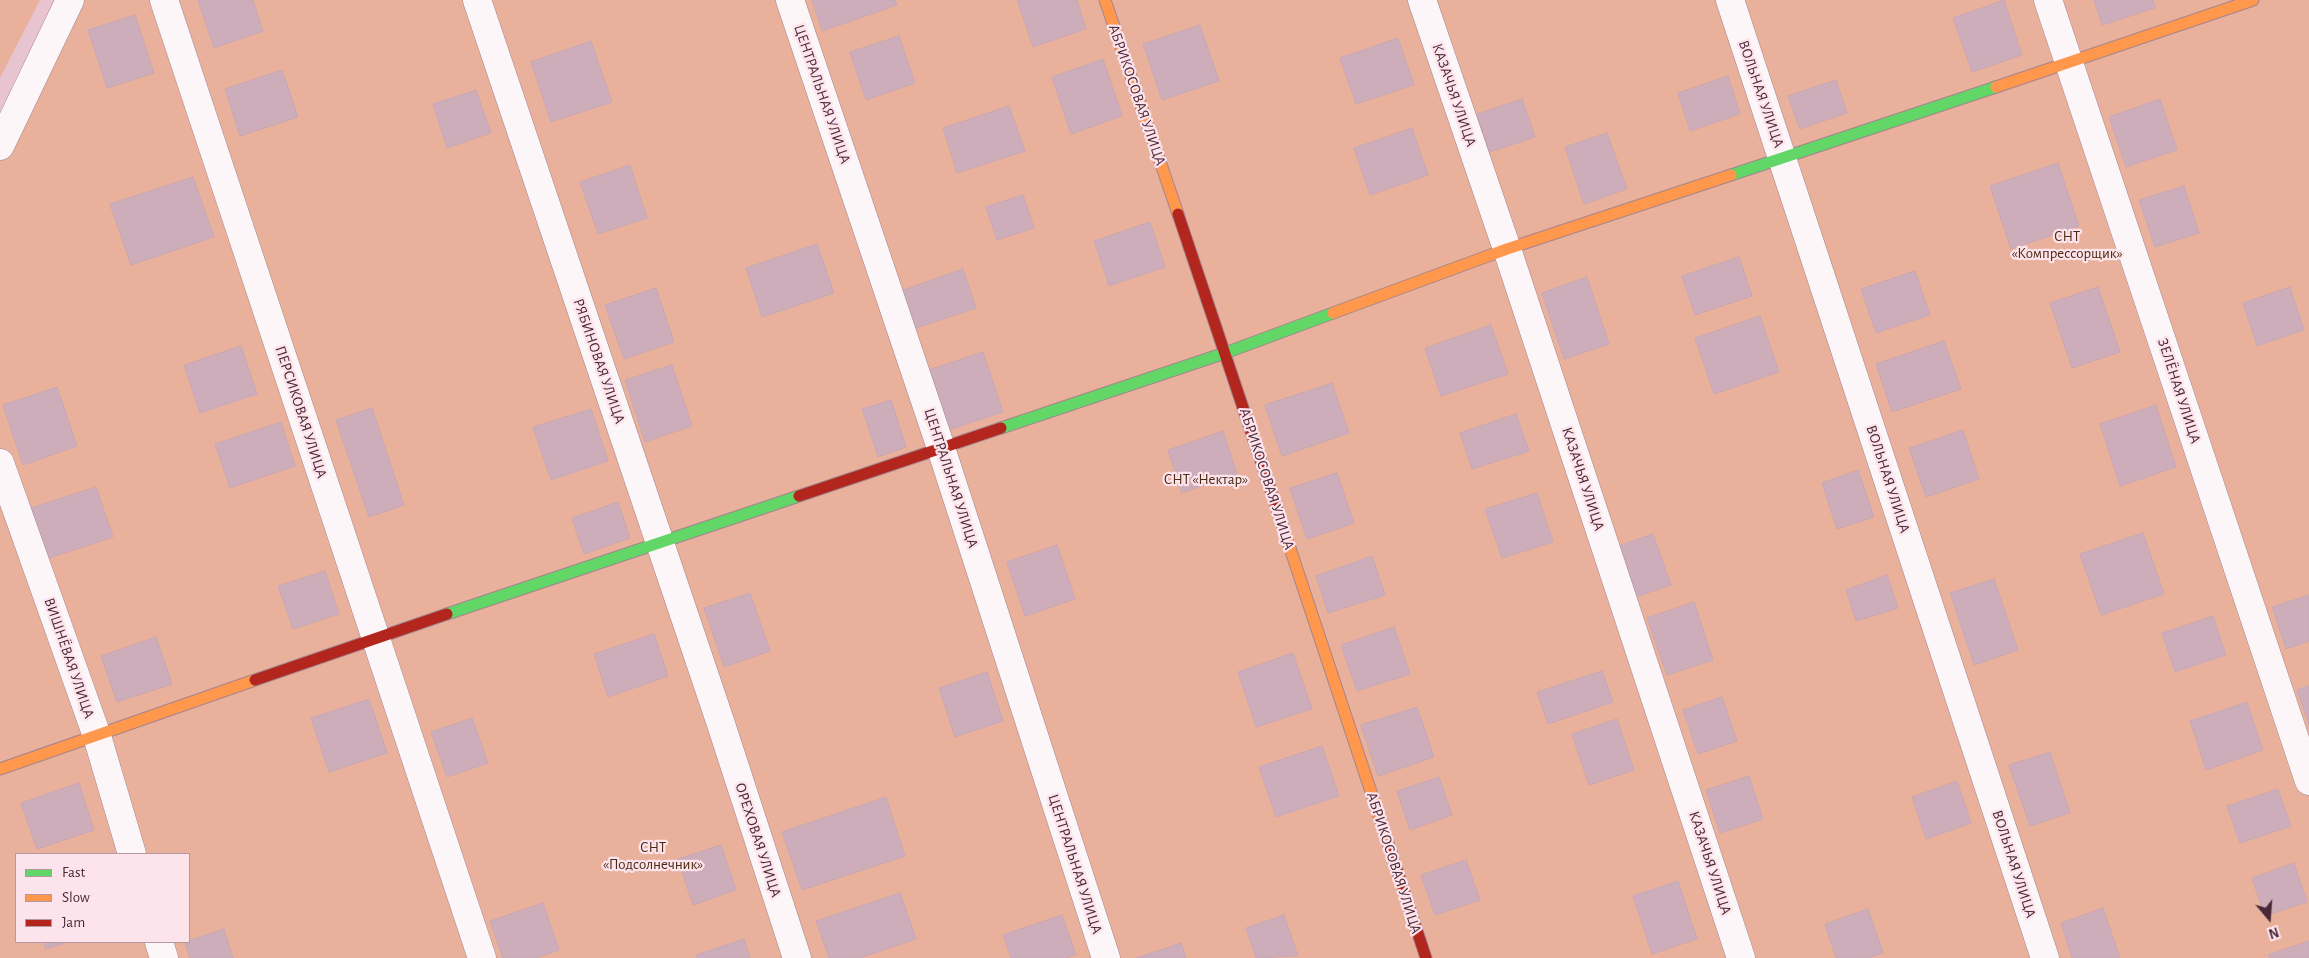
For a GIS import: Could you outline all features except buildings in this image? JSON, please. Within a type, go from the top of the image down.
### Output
[{"type":"street","points":[[0,146],[70,0]]},
{"type":"street","name":"ПЕРСИКОВАЯ УЛИЦА","points":[[164,0],[482,958]]},
{"type":"street","name":"РЯБИНОВАЯ УЛИЦА","points":[[478,0],[720,721]]},
{"type":"street","name":"ЦЕНТРАЛЬНАЯ УЛИЦА","points":[[790,0],[941,448],[1106,958]]},
{"type":"street","name":"АБРИКОСОВАЯ УЛИЦА","points":[[1105,0],[1225,353],[1426,958]]},
{"type":"street","name":"КАЗАЧЬЯ УЛИЦА","points":[[1422,0],[1507,249],[1741,958]]},
{"type":"street","name":"ВОЛЬНАЯ УЛИЦА","points":[[1730,0],[2045,958]]},
{"type":"street","name":"ЗЕЛЁНАЯ УЛИЦА","points":[[2048,0],[2309,781]]},
{"type":"street","points":[[0,769],[376,638],[1225,353],[1507,249],[2070,63],[2253,0]]},
{"type":"street","name":"ВИШНЁВАЯ УЛИЦА","points":[[0,463],[97,736],[132,853]]},
{"type":"street","name":"ОРЕХОВАЯ УЛИЦА","points":[[720,721],[797,958]]},
{"type":"street","points":[[158,943],[164,958]]},
{"type":"green space","points":[[0,0],[40,0],[0,78]]},
{"type":"green space","name":"СНТ «Нектар»","points":[[62,0],[2309,0],[2309,958],[0,958],[0,119]]},
{"type":"traffic: fast","points":[[1731,175],[1996,87]]},
{"type":"traffic: fast","points":[[1001,428],[1225,353],[1333,313]]},
{"type":"traffic: fast","points":[[447,614],[799,496]]},
{"type":"traffic: slow","points":[[1105,0],[1178,214]]},
{"type":"traffic: slow","points":[[1996,87],[2253,0]]},
{"type":"traffic: slow","points":[[1333,313],[1507,249],[1731,175]]},
{"type":"traffic: slow","points":[[1279,515],[1391,852]]},
{"type":"traffic: slow","points":[[0,769],[255,680]]},
{"type":"traffic: jam","points":[[1178,214],[1279,515]]},
{"type":"traffic: jam","points":[[799,496],[1001,428]]},
{"type":"traffic: jam","points":[[255,680],[447,614]]},
{"type":"traffic: jam","points":[[1391,852],[1426,958]]},
{"type":"park label","name":"СНТ «Компрессорщик»","points":[[2067,244]]},
{"type":"park label","name":"СНТ «Подсолнечник»","points":[[653,856]]}]
